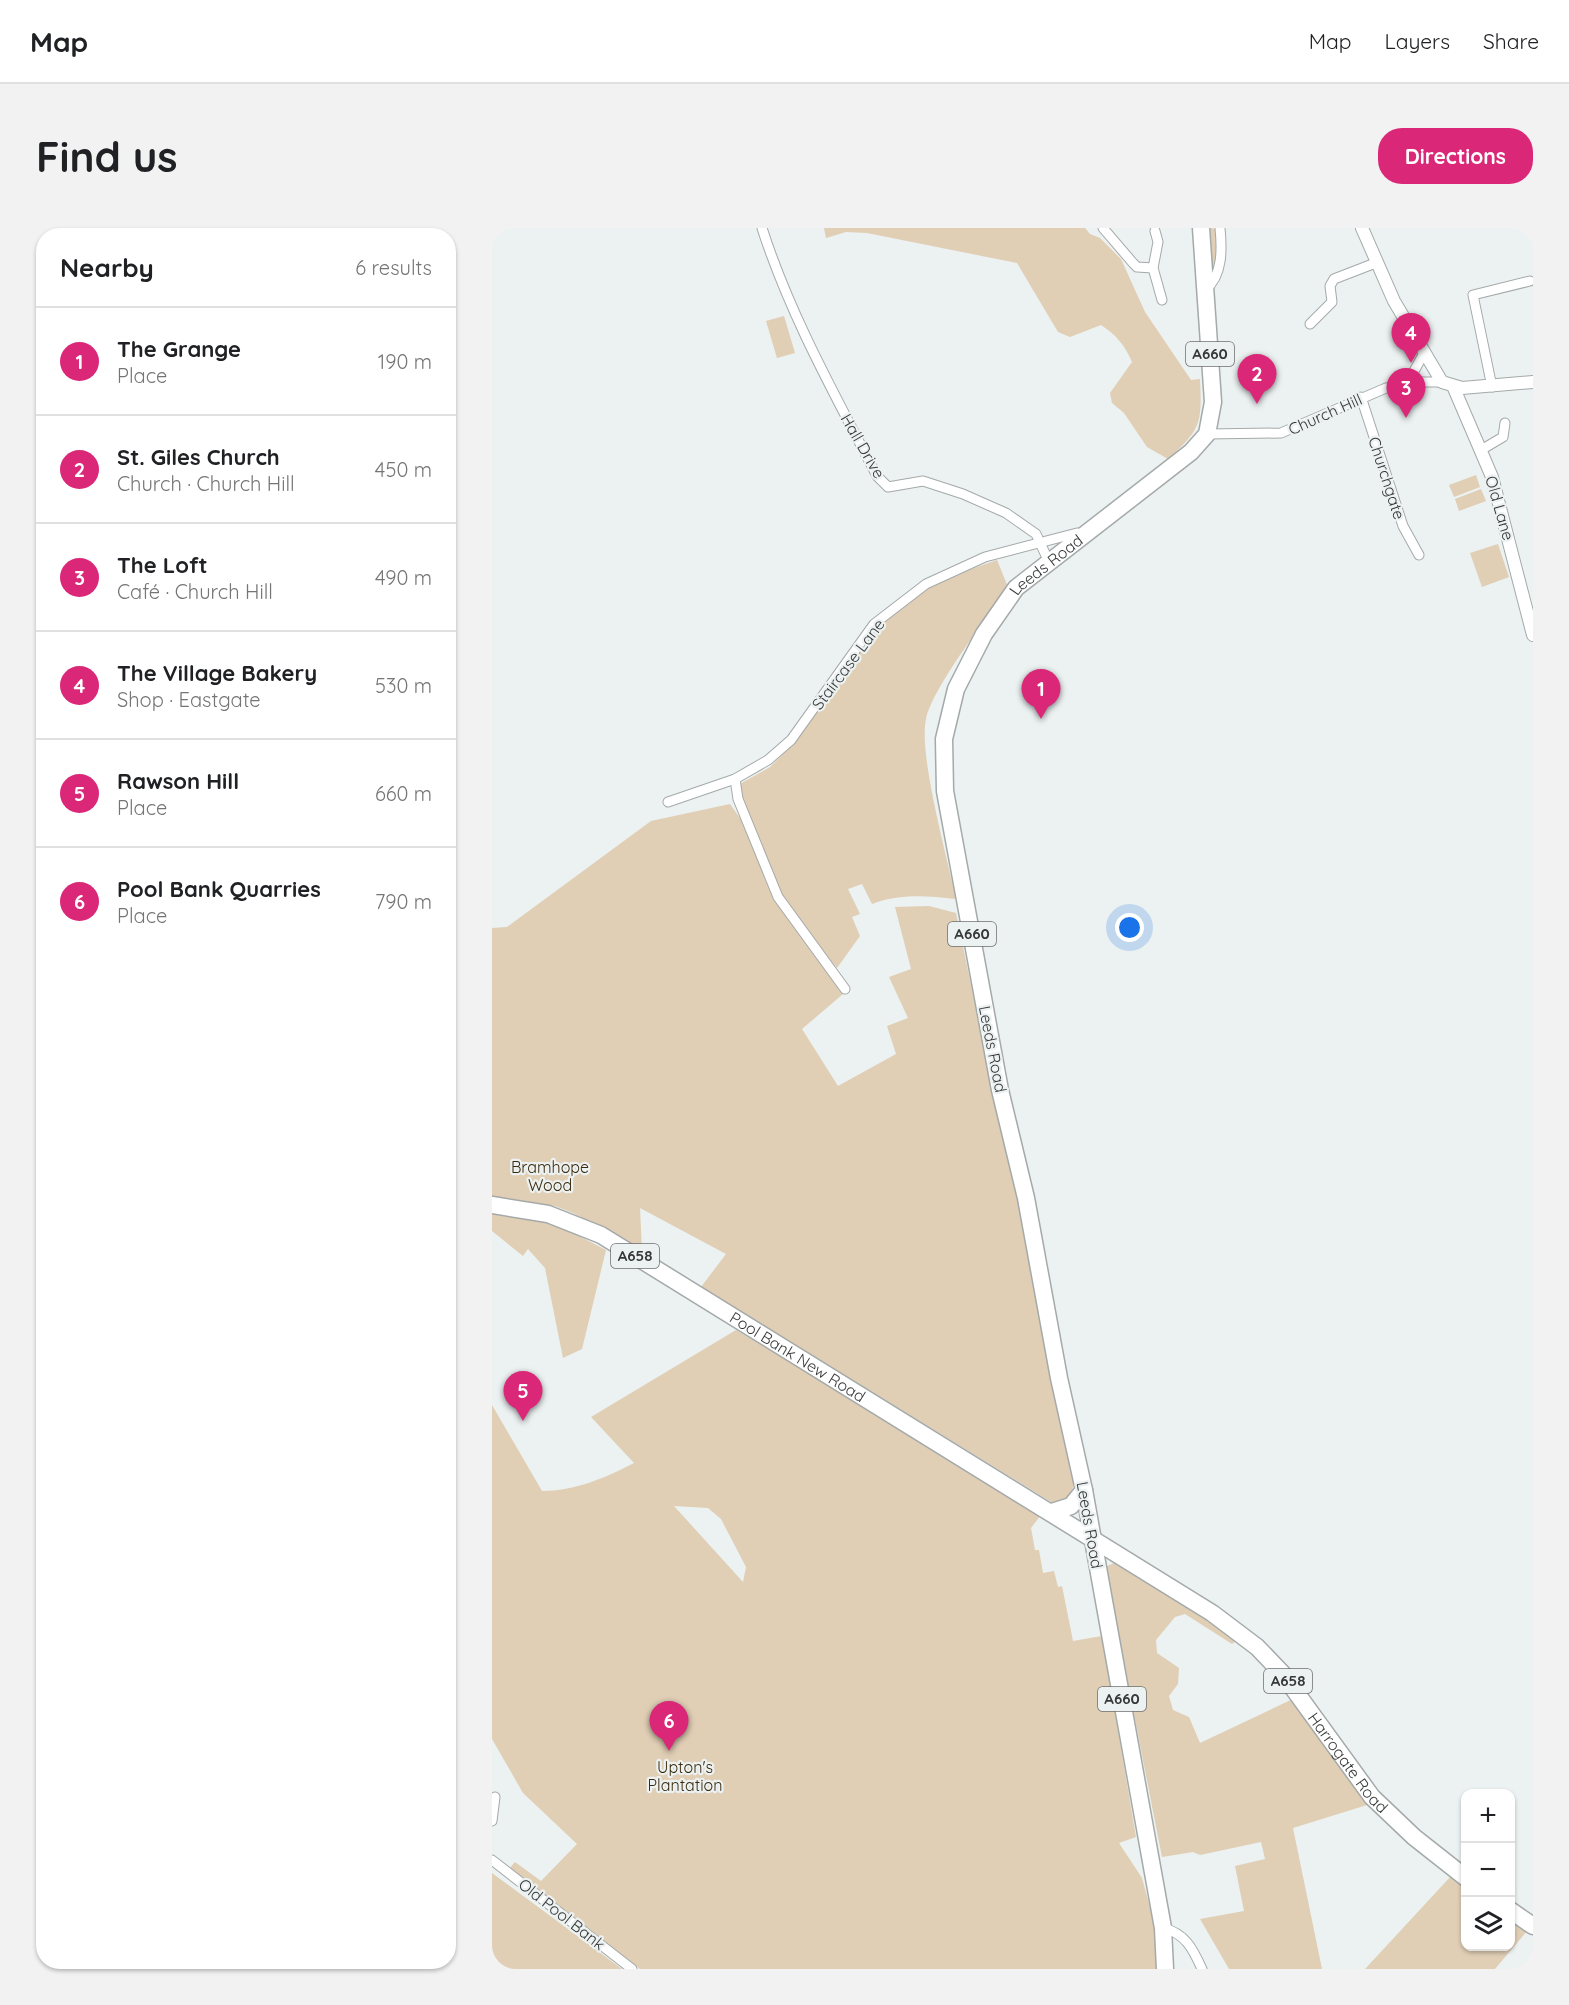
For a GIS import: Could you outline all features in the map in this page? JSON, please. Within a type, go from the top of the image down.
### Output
[{"type":"highway","name":"A660","points":[[1201,228],[1213,402],[1207,434]]},
{"type":"highway","name":"Leeds Road","points":[[1165,1969],[1163,1928],[1084,1490],[1059,1378],[1026,1198],[1000,1090],[945,791],[944,739],[960,680],[984,634],[1016,588],[1191,453],[1207,434]]},
{"type":"highway","name":"Pool Bank New Road","points":[[492,1205],[548,1214],[601,1235],[1092,1538]]},
{"type":"highway","points":[[1052,1512],[1071,1506],[1084,1490]]},
{"type":"highway","name":"Harrogate Road","points":[[1092,1538],[1212,1613],[1257,1647],[1282,1673],[1372,1797],[1414,1837],[1461,1874]]},
{"type":"highway","points":[[1515,1913],[1533,1926]]},
{"type":"street","name":"Hall Drive","points":[[762,228],[774,264],[822,371],[877,476],[888,487],[923,481],[963,494],[1025,524],[1041,542],[1048,562]]},
{"type":"street","points":[[1103,228],[1137,267],[1154,268]]},
{"type":"street","points":[[1206,289],[1212,284],[1218,270],[1220,228]]},
{"type":"street","name":"Old Lane","points":[[1362,228],[1394,301],[1424,353],[1448,384],[1481,450],[1496,489],[1533,635]]},
{"type":"street","points":[[1155,231],[1158,242],[1154,268],[1162,300]]},
{"type":"street","points":[[1310,324],[1332,302],[1330,286],[1334,279],[1378,262]]},
{"type":"street","points":[[1492,387],[1473,295],[1530,281]]},
{"type":"street","points":[[1408,382],[1424,353]]},
{"type":"street","name":"Church Hill","points":[[1207,434],[1281,433],[1361,397],[1408,382],[1448,384]]},
{"type":"street","points":[[1448,384],[1492,387],[1533,382]]},
{"type":"street","name":"Churchgate","points":[[1361,397],[1403,526],[1419,555]]},
{"type":"street","points":[[1481,450],[1503,437],[1505,423]]},
{"type":"street","name":"Staircase Lane","points":[[668,802],[735,779],[768,760],[791,740],[874,624],[926,584],[984,557],[1077,532],[1084,535]]},
{"type":"street","points":[[735,779],[738,799],[778,897],[844,988]]},
{"type":"street","points":[[492,1821],[495,1797]]},
{"type":"street","name":"Old Pool Bank","points":[[492,1860],[632,1969]]},
{"type":"street","points":[[1163,1928],[1177,1931],[1189,1944],[1202,1969]]},
{"type":"green space","points":[[824,228],[1085,228],[1090,234],[1100,238],[1121,259],[1145,312],[1191,380],[1200,379],[1197,425],[1187,440],[1168,459],[1147,447],[1124,413],[1112,403],[1110,393],[1132,362],[1123,345],[1101,325],[1070,337],[1058,332],[1017,263],[867,233],[846,232],[826,238]]},
{"type":"green space","points":[[1210,228],[1216,229],[1216,262],[1212,273]]},
{"type":"green space","points":[[784,316],[795,353],[777,358],[766,321]]},
{"type":"green space","points":[[1476,475],[1480,487],[1454,497],[1449,485]]},
{"type":"green space","points":[[1481,489],[1486,501],[1459,511],[1455,499]]},
{"type":"green space","points":[[1498,544],[1509,577],[1482,587],[1470,553]]},
{"type":"green space","points":[[997,560],[1008,587],[949,671],[926,719],[926,756],[930,781],[956,899],[903,897],[872,904],[862,884],[848,889],[860,914],[852,917],[860,936],[837,968],[797,919],[778,890],[738,785],[770,767],[790,747],[838,684],[871,630],[931,583]]},
{"type":"green space","name":"Bramhope Wood","points":[[730,804],[747,828],[769,888],[843,994],[802,1029],[838,1086],[896,1054],[887,1026],[908,1018],[889,977],[911,969],[895,907],[929,906],[956,913],[991,1081],[1019,1189],[1074,1484],[1065,1500],[1053,1503],[701,1287],[726,1254],[640,1208],[642,1250],[573,1213],[555,1206],[492,1198],[492,928],[507,927],[651,821]]},
{"type":"green space","points":[[492,1210],[542,1217],[606,1250],[582,1349],[563,1358],[545,1268],[528,1249],[523,1256],[492,1231]]},
{"type":"green space","name":"Upton's Plantation","points":[[736,1330],[852,1398],[1040,1516],[1031,1528],[1035,1550],[1039,1550],[1043,1573],[1054,1571],[1058,1587],[1062,1586],[1073,1641],[1102,1636],[1136,1837],[1119,1843],[1142,1878],[1158,1937],[1159,1969],[640,1969],[507,1871],[515,1862],[541,1881],[577,1844],[523,1793],[492,1739],[492,1405],[542,1491],[566,1489],[590,1483],[634,1463],[591,1417]],"holes":[[[674,1506],[708,1508],[721,1519],[746,1567],[743,1582]]]},
{"type":"green space","points":[[1114,1563],[1239,1639],[1232,1644],[1185,1614],[1175,1617],[1156,1640],[1157,1653],[1179,1668],[1178,1684],[1169,1696],[1173,1710],[1189,1717],[1200,1743],[1295,1698],[1367,1805],[1293,1828],[1322,1969],[1229,1969],[1200,1919],[1244,1911],[1235,1866],[1265,1859],[1261,1842],[1200,1855],[1193,1852],[1162,1857],[1105,1567]]},
{"type":"green space","points":[[492,1873],[622,1969],[492,1969]]},
{"type":"green space","points":[[1452,1875],[1461,1883],[1461,1951],[1510,1951],[1495,1969],[1365,1969]]},
{"type":"green space","points":[[1515,1922],[1527,1931],[1515,1945]]},
{"type":"place","name":"The Village Bakery","points":[[1411,363]]},
{"type":"place","name":"St. Giles Church","points":[[1257,404]]},
{"type":"place","name":"The Loft","points":[[1406,418]]},
{"type":"place","name":"The Grange","points":[[1041,719]]},
{"type":"place","name":"Rawson Hill","points":[[523,1421]]},
{"type":"place","name":"Pool Bank Quarries","points":[[669,1751]]}]
